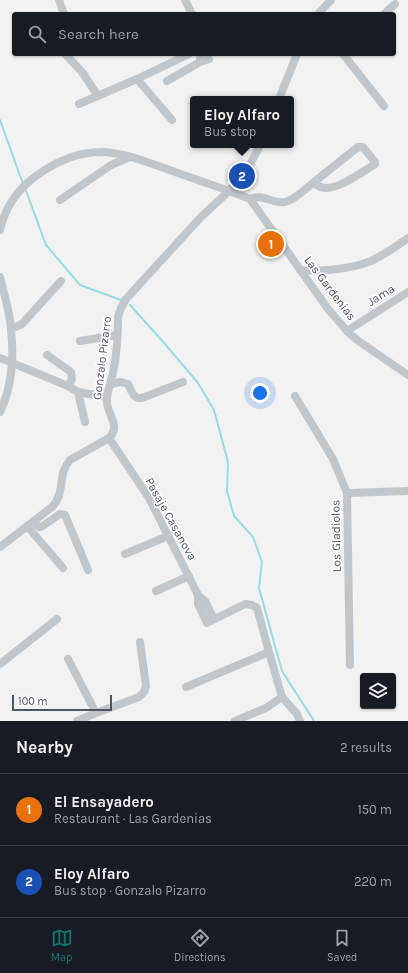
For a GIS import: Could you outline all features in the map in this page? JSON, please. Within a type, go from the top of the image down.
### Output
[{"type":"street","points":[[59,0],[63,12]]},
{"type":"street","points":[[185,0],[191,12]]},
{"type":"street","points":[[320,12],[331,0]]},
{"type":"street","points":[[386,12],[395,4]]},
{"type":"street","points":[[67,56],[82,72],[98,96]]},
{"type":"street","points":[[79,104],[185,56]]},
{"type":"street","points":[[280,96],[296,56]]},
{"type":"street","points":[[345,56],[384,106]]},
{"type":"street","points":[[167,81],[200,58],[209,58]]},
{"type":"street","points":[[137,79],[172,120]]},
{"type":"street","points":[[0,230],[5,214],[12,200],[20,189],[29,181],[62,161],[88,153],[102,152],[130,156],[250,199],[253,197],[259,197],[283,202],[290,200],[358,147],[363,147],[375,162],[375,164],[348,182],[333,188],[321,188],[316,186],[314,182]]},
{"type":"street","name":"Gonzalo Pizarro","points":[[109,438],[113,433],[114,428],[107,407],[107,397],[114,371],[118,317],[126,299],[247,171],[258,148]]},
{"type":"street","points":[[60,200],[111,165],[130,156]]},
{"type":"street","name":"Las Gardenias","points":[[250,199],[328,309],[347,331],[357,340],[408,375]]},
{"type":"street","points":[[300,270],[316,271],[361,264],[372,260],[408,238]]},
{"type":"street","points":[[0,277],[11,329],[12,363],[8,395],[0,412]]},
{"type":"street","points":[[11,329],[22,324],[61,281]]},
{"type":"street","name":"Jama","points":[[347,331],[408,292]]},
{"type":"street","points":[[80,341],[117,335]]},
{"type":"street","points":[[47,355],[71,372],[72,379],[68,386]]},
{"type":"street","points":[[0,358],[68,386],[78,392],[107,397]]},
{"type":"street","points":[[111,384],[124,382],[128,384],[134,397],[142,398],[183,382]]},
{"type":"street","points":[[78,392],[85,422]]},
{"type":"street","name":"Los Gladiolos","points":[[295,396],[333,459],[347,493],[350,664]]},
{"type":"street","points":[[0,547],[57,502],[61,491],[63,472],[70,460],[109,438]]},
{"type":"street","name":"Pasaje Casanova","points":[[109,438],[149,498],[197,594],[206,601],[211,621],[245,604],[256,606],[269,652]]},
{"type":"street","points":[[347,493],[408,491]]},
{"type":"street","points":[[30,524],[42,526],[60,514],[65,515],[88,570]]},
{"type":"street","points":[[30,524],[63,568]]},
{"type":"street","points":[[125,554],[168,536]]},
{"type":"street","points":[[156,591],[189,576]]},
{"type":"street","points":[[0,664],[57,619]]},
{"type":"street","points":[[77,721],[139,697],[144,692],[146,686],[140,642]]},
{"type":"street","points":[[186,687],[269,652],[282,697],[297,714],[300,721]]},
{"type":"street","points":[[68,659],[96,713]]},
{"type":"street","points":[[235,721],[266,708],[282,697]]},
{"type":"waterway","points":[[0,120],[23,184]]},
{"type":"waterway","points":[[25,188],[46,245],[80,285],[121,300]]},
{"type":"waterway","points":[[130,305],[198,383],[214,410],[228,462],[227,491],[234,516],[253,537],[262,562],[259,588],[282,671],[314,721]]},
{"type":"place","name":"Eloy Alfaro","points":[[242,176]]},
{"type":"place","name":"El Ensayadero","points":[[271,244]]}]
